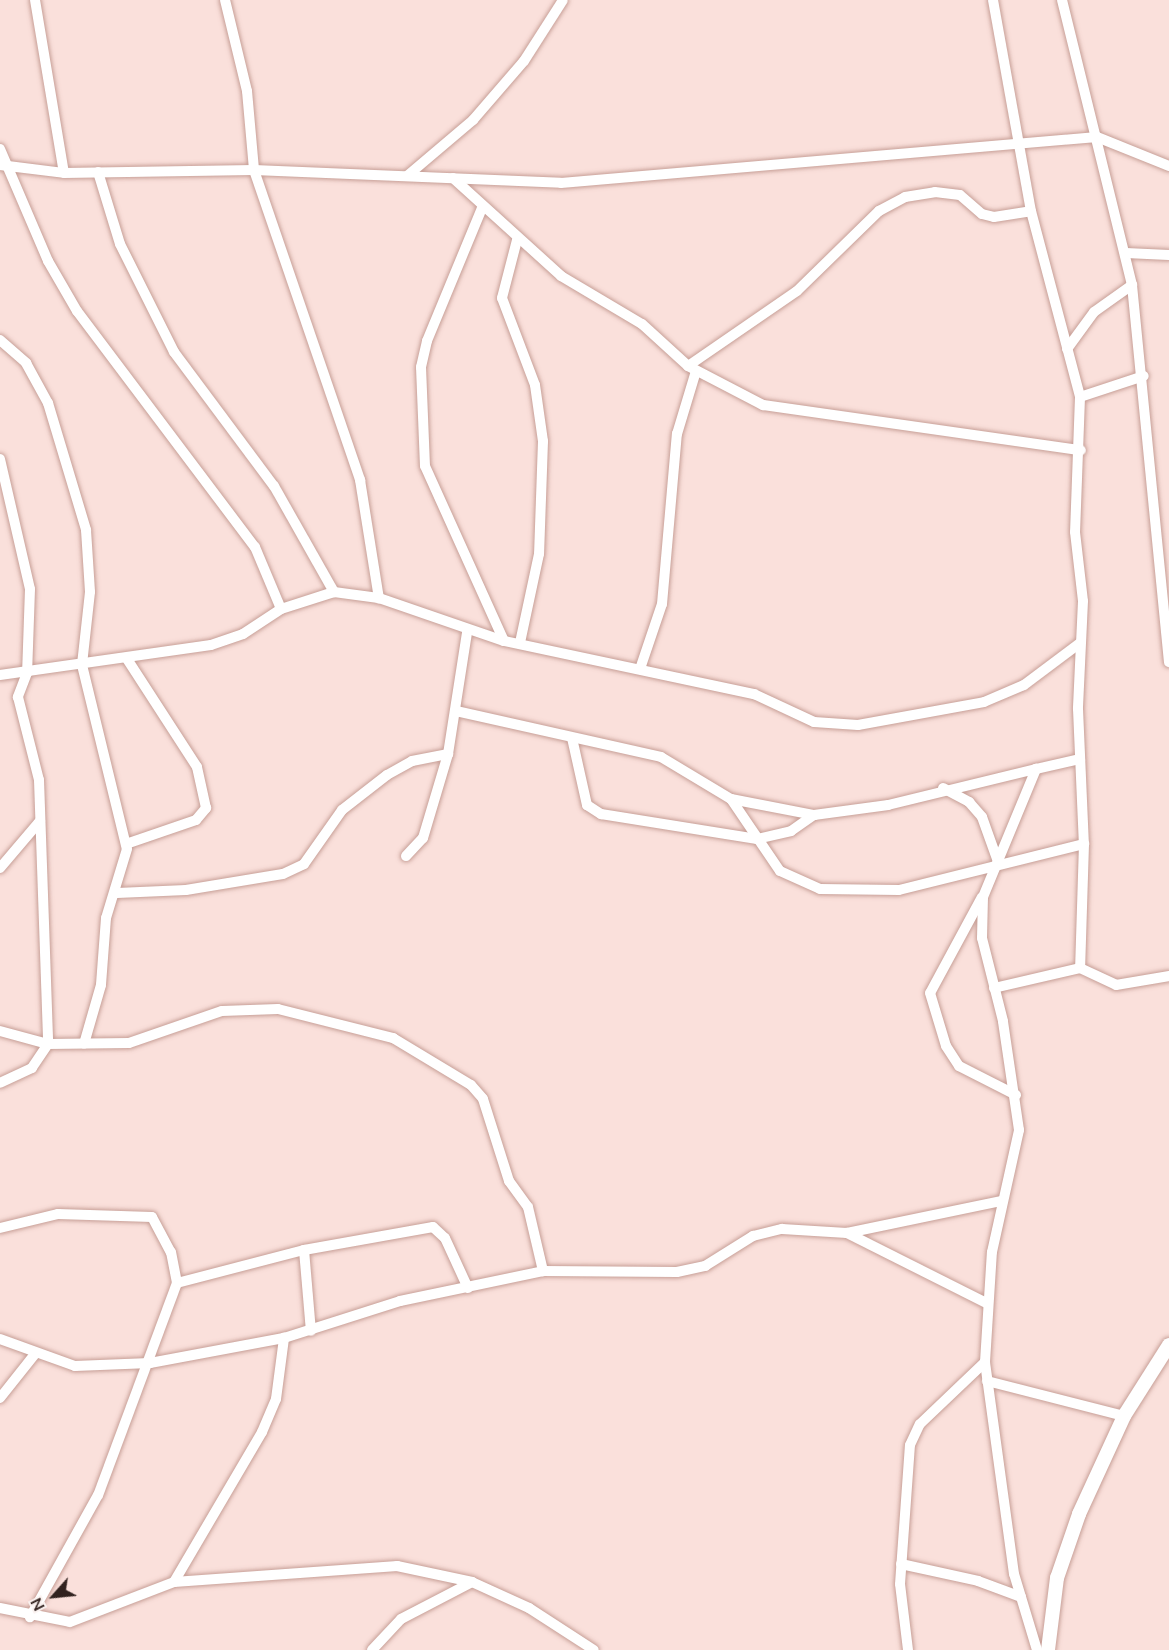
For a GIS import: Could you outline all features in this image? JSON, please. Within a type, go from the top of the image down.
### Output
[{"type":"street","points":[[35,0],[64,172]]},
{"type":"street","points":[[225,0],[247,91],[254,170],[360,480],[379,598]]},
{"type":"street","points":[[407,176],[473,120],[524,61],[563,0]]},
{"type":"street","points":[[993,0],[1031,211],[1080,397],[1081,450],[1075,532],[1083,601],[1080,643],[1080,759],[1084,844],[1080,968]]},
{"type":"street","points":[[1062,0],[1126,253],[1132,285],[1144,376],[1169,662]]},
{"type":"street","points":[[3,165],[64,172],[254,170],[561,183],[786,159],[1020,147],[1097,137],[1169,166]]},
{"type":"street","points":[[0,149],[3,165],[48,261],[77,311],[255,547],[282,609]]},
{"type":"street","points":[[98,172],[120,244],[174,352],[274,486],[334,592]]},
{"type":"street","points":[[453,178],[517,240],[561,276],[642,324],[692,369],[763,405],[788,411],[1081,450]]},
{"type":"street","points":[[641,666],[662,604],[677,434],[692,369],[797,291],[879,211],[905,197],[936,192],[960,195],[982,214],[994,217],[1031,211]]},
{"type":"street","points":[[482,208],[425,350],[425,466],[504,641]]},
{"type":"street","points":[[517,240],[502,298],[535,385],[543,441],[539,554],[520,643]]},
{"type":"street","points":[[1126,253],[1169,255]]},
{"type":"street","points":[[1067,350],[1094,312],[1132,285]]},
{"type":"street","points":[[0,340],[26,363],[48,403],[87,530],[90,592],[82,665],[126,844],[117,893],[106,918],[101,985],[84,1044]]},
{"type":"street","points":[[1080,397],[1144,376]]},
{"type":"street","points":[[0,459],[30,589],[27,673],[19,709],[39,780],[48,1044],[32,1068],[0,1083]]},
{"type":"street","points":[[0,675],[127,659],[211,645],[243,634],[282,609],[334,592],[379,598],[467,632],[504,641],[641,666],[754,694],[814,722],[858,725],[984,702],[1024,685],[1080,643]]},
{"type":"street","points":[[406,856],[423,838],[448,754],[467,632]]},
{"type":"street","points":[[126,844],[196,820],[206,808],[197,767],[127,659]]},
{"type":"street","points":[[456,711],[661,757],[731,799],[814,815],[888,805],[943,788],[1080,759]]},
{"type":"street","points":[[572,738],[581,786],[592,811],[757,838],[791,831],[814,815]]},
{"type":"street","points":[[117,893],[186,890],[283,874],[304,864],[342,810],[387,775],[412,761],[448,754]]},
{"type":"street","points":[[1016,1095],[959,1066],[946,1046],[930,993],[982,897],[991,870],[1036,769]]},
{"type":"street","points":[[943,788],[969,802],[982,817],[997,859]]},
{"type":"street","points":[[731,799],[780,871],[820,889],[879,893],[991,870],[1084,844]]},
{"type":"street","points":[[0,868],[40,821]]},
{"type":"street","points":[[982,897],[982,938],[1016,1095],[1019,1130],[1002,1201],[986,1303],[987,1381],[1021,1597],[1037,1650]]},
{"type":"street","points":[[994,988],[1080,968],[1116,985],[1169,976]]},
{"type":"street","points":[[0,1031],[48,1044],[152,1039],[222,1011],[278,1009],[393,1038],[471,1085],[483,1099],[509,1181],[528,1207],[543,1271]]},
{"type":"street","points":[[0,1339],[35,1354],[75,1366],[150,1363],[284,1338],[400,1302],[543,1271],[677,1272],[705,1266],[753,1236],[782,1229],[847,1233],[1002,1201]]},
{"type":"street","points":[[0,1228],[58,1214],[152,1216],[171,1252],[177,1283],[150,1363],[98,1495],[30,1617]]},
{"type":"street","points":[[177,1283],[304,1250],[432,1227],[445,1238],[468,1288]]},
{"type":"street","points":[[847,1233],[986,1303]]},
{"type":"street","points":[[304,1250],[311,1331]]},
{"type":"street","points":[[174,1582],[262,1432],[276,1399],[284,1338]]},
{"type":"street","points":[[1048,1650],[1065,1557],[1124,1416],[1169,1345]]},
{"type":"street","points":[[0,1398],[35,1354]]},
{"type":"street","points":[[908,1650],[901,1564],[910,1445],[920,1424],[986,1362]]},
{"type":"street","points":[[987,1381],[1124,1416]]},
{"type":"street","points":[[901,1564],[978,1581],[1021,1597]]},
{"type":"street","points":[[0,1608],[30,1617],[70,1622],[174,1582],[397,1566],[472,1582],[529,1608],[594,1650]]},
{"type":"street","points":[[372,1650],[401,1619],[472,1582]]}]
